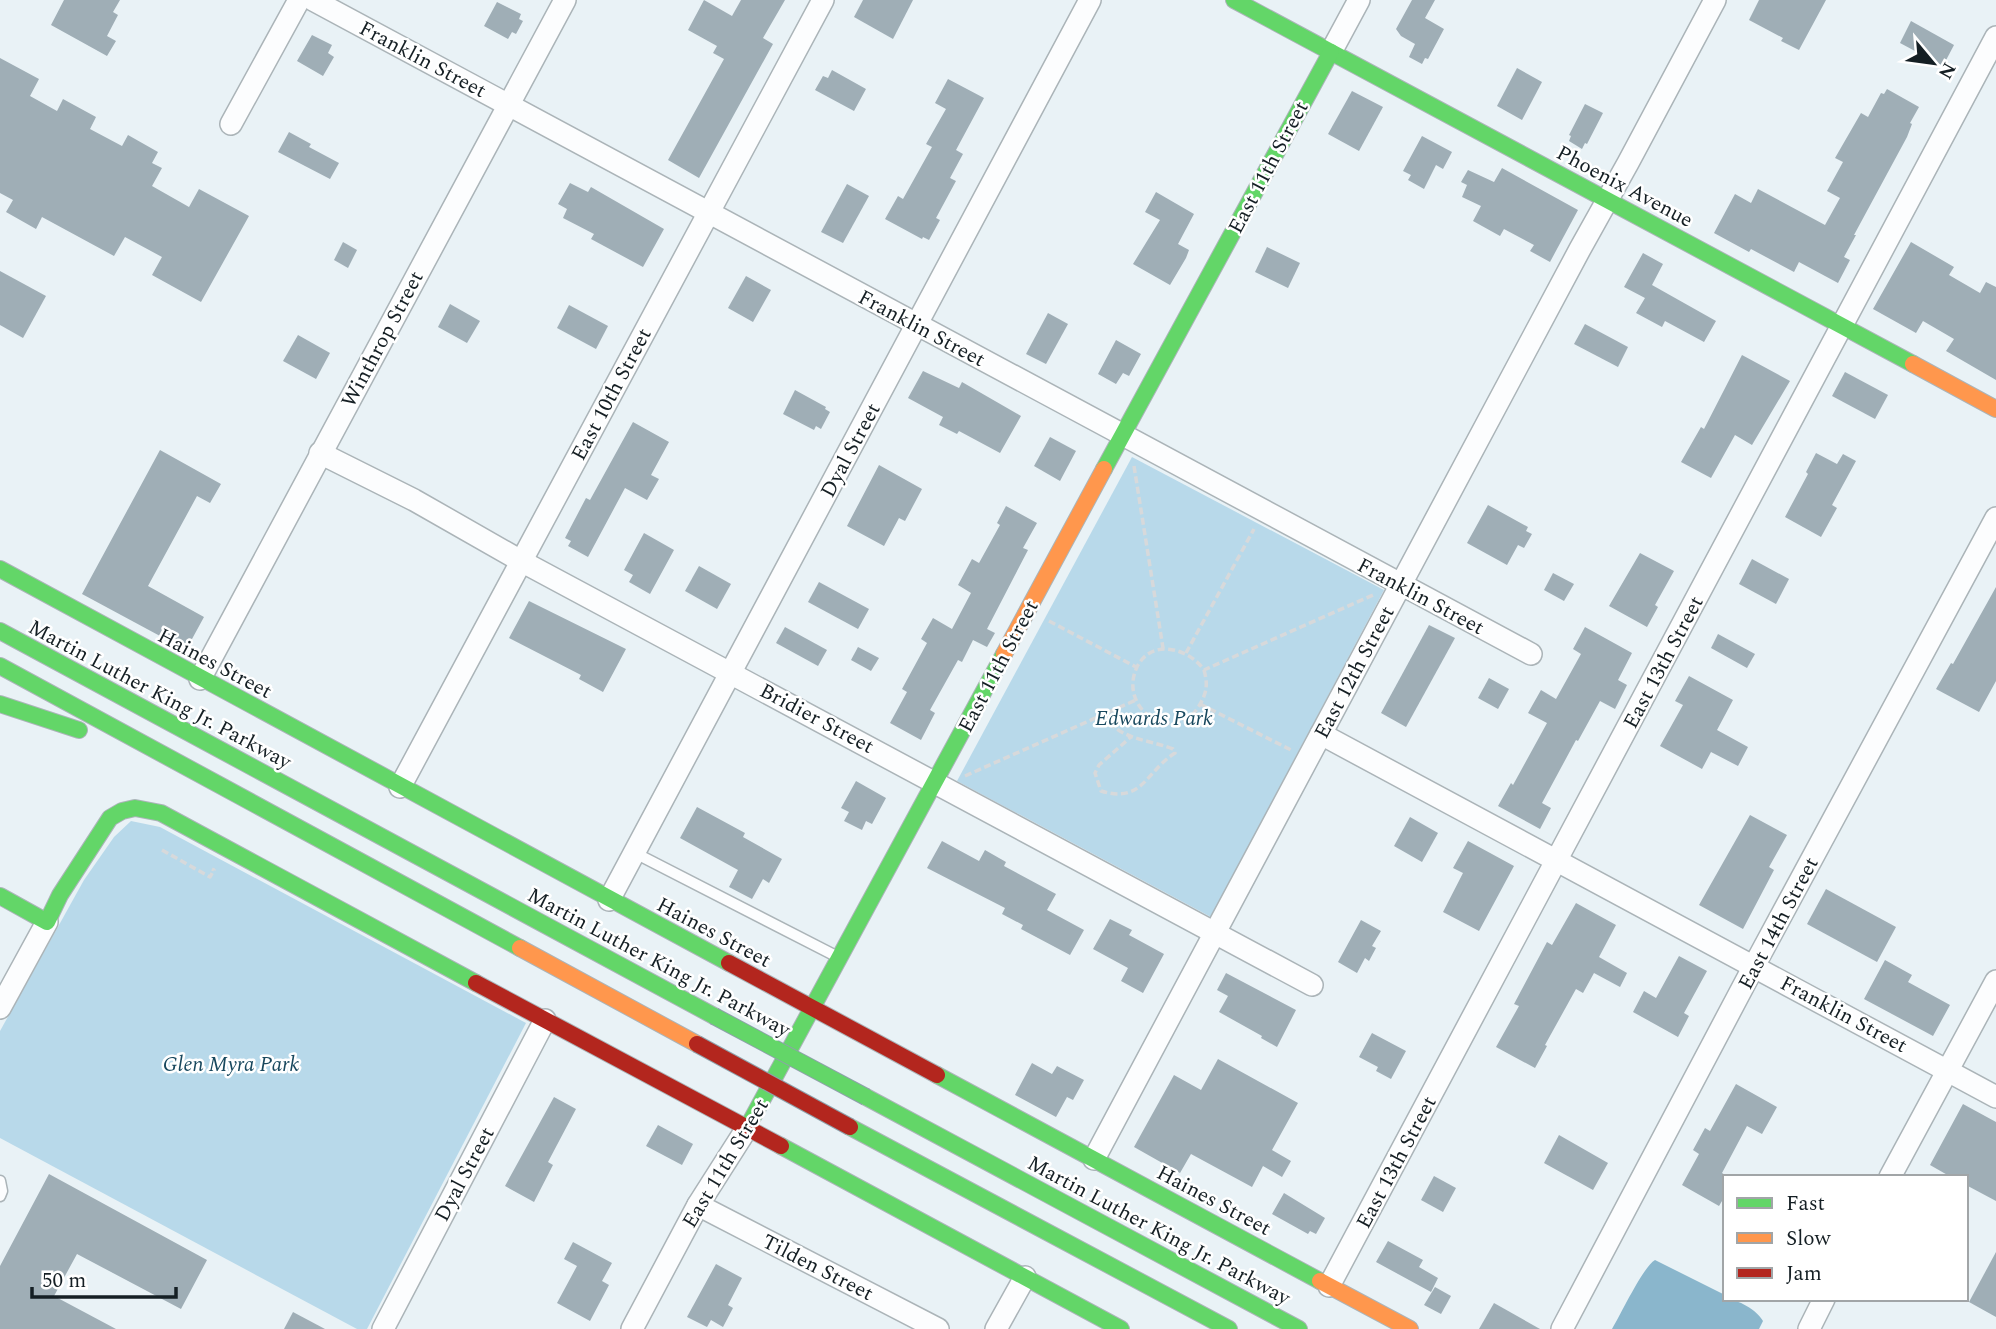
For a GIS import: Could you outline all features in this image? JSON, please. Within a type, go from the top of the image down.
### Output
[{"type":"main road","name":"Phoenix Avenue","points":[[1234,0],[1996,409]]},
{"type":"main road","name":"East 11th Street","points":[[747,1128],[1331,52]]},
{"type":"main road","name":"Haines Street","points":[[0,569],[609,900],[1410,1329]]},
{"type":"main road","points":[[33,629],[131,701]]},
{"type":"main road","name":"Martin Luther King Jr. Parkway","points":[[0,631],[1299,1329]]},
{"type":"main road","points":[[0,666],[850,1127],[1229,1329]]},
{"type":"main road","points":[[0,704],[46,717],[237,795]]},
{"type":"main road","points":[[0,896],[47,922],[60,895],[110,818],[119,811],[146,807],[1121,1329]]},
{"type":"street","points":[[231,124],[299,0]]},
{"type":"street","name":"Franklin Street","points":[[313,0],[1123,435],[1392,587],[1531,654]]},
{"type":"street","name":"Winthrop Street","points":[[200,679],[565,0]]},
{"type":"street","name":"East 10th Street","points":[[400,787],[823,0]]},
{"type":"street","name":"Dyal Street","points":[[609,900],[1090,0]]},
{"type":"street","name":"East 11th Street","points":[[1331,52],[1359,0]]},
{"type":"street","name":"East 12th Street","points":[[1094,1159],[1321,734],[1392,587],[1715,0]]},
{"type":"street","name":"East 13th Street","points":[[1329,1286],[1996,37]]},
{"type":"street","name":"Bridier Street","points":[[320,453],[414,500],[521,561],[1312,985]]},
{"type":"street","name":"East 14th Street","points":[[1562,1329],[1996,518]]},
{"type":"street","name":"Franklin Street","points":[[1321,734],[1996,1097]]},
{"type":"street","points":[[0,1008],[47,922]]},
{"type":"street","points":[[1891,1175],[1996,981]]},
{"type":"street","name":"Dyal Street","points":[[383,1329],[545,1020]]},
{"type":"street","name":"East 11th Street","points":[[632,1329],[698,1205],[747,1128]]},
{"type":"street","name":"Tilden Street","points":[[698,1205],[938,1329]]},
{"type":"street","points":[[996,1329],[1025,1277]]},
{"type":"street","points":[[1809,1329],[1823,1301]]},
{"type":"lane","points":[[635,853],[839,957]]},
{"type":"lane","points":[[0,1181],[0,1196]]},
{"type":"path","points":[[1134,463],[1146,470]]},
{"type":"path","points":[[1127,475],[1134,463]]},
{"type":"path","points":[[1134,463],[1163,649]]},
{"type":"path","points":[[1186,653],[1254,530]]},
{"type":"path","points":[[1204,670],[1392,587]]},
{"type":"path","points":[[1362,589],[1373,595]]},
{"type":"path","points":[[1367,607],[1373,595]]},
{"type":"path","points":[[1049,621],[1137,667]]},
{"type":"path","points":[[1163,649],[1176,649],[1186,653],[1199,662],[1207,685],[1200,704],[1187,718],[1177,723],[1164,724],[1142,711],[1136,700],[1132,681],[1141,661],[1163,649]]},
{"type":"path","points":[[964,777],[1136,700]]},
{"type":"path","points":[[1200,704],[1291,750]]},
{"type":"path","points":[[1102,715],[1120,733],[1173,749],[1175,753],[1156,767],[1149,780],[1137,789],[1115,795],[1101,791],[1095,773],[1100,765],[1132,737]]},
{"type":"path","points":[[964,777],[970,765]]},
{"type":"path","points":[[964,777],[976,783]]},
{"type":"path","points":[[162,850],[210,877],[214,870],[204,865]]},
{"type":"green space","name":"Edwards Park","points":[[1132,457],[1384,590],[1211,917],[957,781]]},
{"type":"green space","name":"Glen Myra Park","points":[[131,821],[160,827],[526,1023],[367,1329],[357,1329],[0,1138],[0,1031],[84,880],[114,837]]},
{"type":"shaded area","points":[[1655,1260],[1723,1294],[1723,1301],[1736,1301],[1752,1309],[1763,1321],[1759,1329],[1612,1329],[1650,1264]]},
{"type":"building","points":[[64,0],[120,0],[113,12],[118,15],[107,36],[116,41],[107,56],[51,25]]},
{"type":"building","points":[[704,0],[732,16],[741,0],[785,0],[763,38],[773,44],[699,178],[668,160],[724,59],[713,53],[717,46],[688,30]]},
{"type":"building","points":[[863,0],[913,0],[893,39],[854,17]]},
{"type":"building","points":[[1412,0],[1435,0],[1425,18],[1444,29],[1428,59],[1425,58],[1422,64],[1409,57],[1415,44],[1401,36],[1396,29]]},
{"type":"building","points":[[1759,0],[1826,0],[1799,50],[1749,20]]},
{"type":"building","points":[[497,2],[521,14],[519,19],[523,21],[516,34],[512,32],[508,39],[484,26]]},
{"type":"building","points":[[1911,21],[1954,45],[1943,66],[1900,43]]},
{"type":"building","points":[[312,35],[332,45],[328,53],[334,57],[323,76],[297,61]]},
{"type":"building","points":[[0,58],[39,79],[30,96],[57,111],[63,99],[96,117],[90,129],[122,146],[128,135],[158,152],[152,163],[162,168],[152,186],[189,207],[199,189],[249,216],[201,302],[152,275],[162,257],[125,237],[114,256],[42,217],[36,229],[6,212],[13,200],[0,193]]},
{"type":"building","points":[[1517,68],[1542,82],[1522,120],[1497,106]]},
{"type":"building","points":[[832,70],[866,89],[854,111],[815,90],[823,76],[828,78]]},
{"type":"building","points":[[948,79],[984,98],[956,150],[963,154],[950,178],[956,181],[936,218],[940,220],[929,240],[923,237],[922,239],[885,219],[898,196],[903,199],[932,147],[926,144],[946,109],[935,103]]},
{"type":"building","points":[[1887,89],[1919,107],[1910,123],[1912,124],[1907,137],[1854,235],[1844,257],[1850,260],[1838,283],[1799,262],[1794,272],[1714,233],[1735,194],[1751,203],[1758,189],[1825,225],[1840,198],[1827,191],[1843,162],[1835,158],[1861,113],[1868,117],[1881,93],[1884,94]]},
{"type":"building","points":[[1352,91],[1383,107],[1359,151],[1328,134]]},
{"type":"building","points":[[1585,104],[1603,113],[1582,149],[1569,141],[1569,135]]},
{"type":"building","points":[[289,132],[311,144],[309,147],[339,163],[330,179],[278,152]]},
{"type":"building","points":[[1422,136],[1452,152],[1443,169],[1436,165],[1424,189],[1408,180],[1411,175],[1403,171]]},
{"type":"building","points":[[1502,168],[1578,210],[1550,262],[1530,251],[1534,245],[1504,229],[1500,236],[1473,221],[1481,206],[1462,197],[1467,185],[1461,182],[1468,170],[1494,182]]},
{"type":"building","points":[[570,183],[588,192],[591,187],[664,229],[643,267],[591,239],[594,234],[563,218],[567,209],[558,204]]},
{"type":"building","points":[[847,184],[869,196],[843,243],[821,232]]},
{"type":"building","points":[[1156,192],[1194,214],[1178,244],[1189,250],[1170,285],[1133,264],[1160,220],[1145,212]]},
{"type":"building","points":[[343,242],[357,250],[348,268],[334,260]]},
{"type":"building","points":[[1911,242],[1954,267],[1949,275],[1980,293],[1986,282],[1996,287],[1996,380],[1946,351],[1954,339],[1923,321],[1916,333],[1873,309]]},
{"type":"building","points":[[1267,247],[1300,263],[1288,288],[1255,272]]},
{"type":"building","points":[[1643,253],[1663,264],[1652,285],[1716,321],[1704,342],[1665,321],[1662,327],[1636,313],[1645,298],[1624,287]]},
{"type":"building","points":[[0,271],[46,296],[23,338],[0,325]]},
{"type":"building","points":[[746,276],[771,290],[753,322],[728,308]]},
{"type":"building","points":[[450,304],[480,321],[467,343],[438,327]]},
{"type":"building","points":[[569,305],[608,326],[596,349],[557,328]]},
{"type":"building","points":[[1048,313],[1068,324],[1046,364],[1026,354]]},
{"type":"building","points":[[1585,324],[1628,347],[1618,367],[1574,344]]},
{"type":"building","points":[[298,335],[330,353],[316,379],[283,361]]},
{"type":"building","points":[[1116,340],[1141,354],[1129,376],[1123,373],[1116,384],[1098,374]]},
{"type":"building","points":[[1742,355],[1790,381],[1752,445],[1735,435],[1711,478],[1681,462],[1701,427],[1704,429]]},
{"type":"building","points":[[923,371],[959,388],[962,382],[1021,416],[1000,453],[959,431],[957,434],[939,425],[943,417],[908,398]]},
{"type":"building","points":[[1845,372],[1888,395],[1875,419],[1832,396]]},
{"type":"building","points":[[795,390],[826,407],[830,412],[821,429],[816,426],[814,430],[783,414]]},
{"type":"building","points":[[633,422],[669,442],[651,475],[659,479],[647,500],[625,488],[588,557],[568,546],[571,541],[565,538],[586,498],[590,500]]},
{"type":"building","points":[[1050,437],[1076,451],[1060,481],[1034,466]]},
{"type":"building","points":[[160,450],[221,484],[210,503],[197,496],[148,586],[204,617],[186,650],[82,594]]},
{"type":"building","points":[[1816,453],[1837,464],[1843,454],[1856,461],[1832,505],[1837,508],[1821,537],[1785,517]]},
{"type":"building","points":[[879,465],[922,489],[905,521],[899,518],[884,546],[847,526]]},
{"type":"building","points":[[1488,505],[1528,527],[1526,531],[1532,534],[1524,548],[1518,545],[1507,565],[1467,543]]},
{"type":"building","points":[[1006,506],[1037,523],[1023,548],[1028,550],[987,629],[995,633],[987,647],[973,640],[962,662],[958,660],[930,710],[935,713],[921,740],[890,723],[907,692],[902,689],[927,643],[921,639],[933,618],[952,629],[971,593],[958,585],[972,559],[979,563],[1000,525],[997,523]]},
{"type":"building","points":[[644,533],[674,550],[650,594],[629,582],[633,575],[624,570]]},
{"type":"building","points":[[1640,553],[1674,571],[1655,605],[1658,607],[1647,627],[1609,606]]},
{"type":"building","points":[[1752,559],[1789,579],[1776,604],[1739,584]]},
{"type":"building","points":[[699,566],[731,584],[717,609],[685,591]]},
{"type":"building","points":[[1553,573],[1574,584],[1564,601],[1544,590]]},
{"type":"building","points":[[819,582],[869,609],[858,629],[808,602]]},
{"type":"building","points":[[1996,587],[1996,681],[1979,712],[1936,689]]},
{"type":"building","points":[[529,601],[626,649],[603,692],[579,679],[581,675],[509,638]]},
{"type":"building","points":[[1429,625],[1455,638],[1406,727],[1381,713]]},
{"type":"building","points":[[785,627],[827,650],[818,666],[776,643]]},
{"type":"building","points":[[1585,627],[1632,653],[1618,680],[1627,685],[1615,709],[1600,701],[1578,741],[1576,740],[1542,803],[1551,808],[1540,829],[1498,806],[1511,783],[1513,785],[1547,723],[1528,713],[1541,690],[1556,699],[1581,654],[1573,649]]},
{"type":"building","points":[[1718,634],[1755,654],[1747,668],[1711,648]]},
{"type":"building","points":[[858,647],[879,658],[871,671],[851,660]]},
{"type":"building","points":[[1689,676],[1733,700],[1717,730],[1748,747],[1738,766],[1711,752],[1702,769],[1660,746],[1683,705],[1675,701]]},
{"type":"building","points":[[1489,678],[1509,689],[1498,709],[1478,698]]},
{"type":"building","points":[[856,781],[886,798],[872,824],[866,821],[862,830],[844,821],[849,812],[841,808]]},
{"type":"building","points":[[697,807],[745,833],[743,837],[782,859],[769,883],[763,879],[752,899],[729,887],[738,870],[680,838]]},
{"type":"building","points":[[1750,815],[1787,835],[1769,867],[1774,870],[1743,929],[1699,905]]},
{"type":"building","points":[[1410,817],[1438,833],[1422,862],[1394,846]]},
{"type":"building","points":[[942,841],[979,861],[985,850],[1006,862],[1004,866],[1056,894],[1047,910],[1084,930],[1070,955],[1021,929],[1023,925],[1002,914],[1005,908],[927,868]]},
{"type":"building","points":[[1468,841],[1514,866],[1479,931],[1443,912],[1463,873],[1453,868]]},
{"type":"building","points":[[1826,889],[1896,927],[1877,962],[1807,924]]},
{"type":"building","points":[[1576,903],[1616,925],[1599,957],[1627,973],[1620,987],[1594,973],[1583,993],[1576,989],[1535,1068],[1496,1047],[1519,1006],[1514,1004],[1547,942],[1552,945]]},
{"type":"building","points":[[1110,919],[1132,930],[1129,935],[1164,954],[1143,993],[1121,981],[1128,968],[1093,949]]},
{"type":"building","points":[[1361,920],[1381,931],[1372,946],[1376,948],[1369,961],[1365,958],[1357,973],[1338,962]]},
{"type":"building","points":[[1679,956],[1707,971],[1684,1013],[1689,1016],[1678,1037],[1633,1012],[1644,991],[1656,998]]},
{"type":"building","points":[[1885,960],[1912,975],[1908,982],[1950,1005],[1933,1036],[1864,999]]},
{"type":"building","points":[[1226,973],[1296,1010],[1277,1047],[1219,1012],[1228,996],[1217,990]]},
{"type":"building","points":[[1372,1033],[1406,1051],[1391,1079],[1376,1071],[1378,1067],[1359,1057]]},
{"type":"building","points":[[1218,1059],[1298,1103],[1272,1150],[1291,1161],[1282,1177],[1263,1166],[1252,1187],[1191,1154],[1180,1173],[1134,1147],[1174,1075],[1201,1090]]},
{"type":"building","points":[[1032,1063],[1052,1074],[1057,1066],[1084,1080],[1073,1100],[1067,1097],[1056,1117],[1015,1095]]},
{"type":"building","points":[[1736,1084],[1777,1107],[1762,1134],[1747,1126],[1722,1173],[1725,1175],[1723,1199],[1719,1206],[1682,1185],[1699,1154],[1693,1150],[1705,1128],[1710,1131]]},
{"type":"building","points":[[554,1097],[576,1109],[548,1162],[553,1165],[534,1202],[505,1186]]},
{"type":"building","points":[[1963,1104],[1996,1122],[1996,1201],[1968,1186],[1968,1175],[1948,1175],[1930,1165]]},
{"type":"building","points":[[658,1125],[693,1144],[682,1165],[646,1146]]},
{"type":"building","points":[[1559,1135],[1608,1163],[1593,1190],[1544,1163]]},
{"type":"building","points":[[49,1174],[207,1260],[181,1309],[77,1254],[54,1296],[116,1329],[0,1329],[0,1266]]},
{"type":"building","points":[[1434,1176],[1456,1188],[1443,1212],[1421,1200]]},
{"type":"building","points":[[1284,1193],[1325,1218],[1316,1234],[1310,1231],[1308,1234],[1272,1214]]},
{"type":"building","points":[[1388,1241],[1423,1260],[1419,1267],[1438,1278],[1431,1292],[1376,1262]]},
{"type":"building","points":[[573,1242],[612,1263],[602,1281],[609,1285],[590,1321],[557,1303],[577,1266],[564,1259]]},
{"type":"building","points":[[1996,1252],[1996,1317],[1969,1302]]},
{"type":"building","points":[[716,1264],[742,1278],[728,1305],[733,1308],[723,1327],[711,1320],[707,1327],[687,1317]]},
{"type":"building","points":[[1435,1287],[1451,1296],[1441,1314],[1424,1305]]},
{"type":"building","points":[[1494,1303],[1540,1329],[1479,1329]]},
{"type":"building","points":[[293,1312],[325,1329],[284,1329]]},
{"type":"traffic: fast","points":[[1234,0],[1913,364]]},
{"type":"traffic: fast","points":[[1104,469],[1331,52]]},
{"type":"traffic: fast","points":[[0,569],[729,963]]},
{"type":"traffic: fast","points":[[0,631],[714,1016]]},
{"type":"traffic: fast","points":[[747,1128],[1004,654]]},
{"type":"traffic: fast","points":[[0,666],[520,948]]},
{"type":"traffic: fast","points":[[0,704],[79,730]]},
{"type":"traffic: fast","points":[[0,896],[47,922],[60,895],[110,818],[135,808],[161,813],[476,983]]},
{"type":"traffic: fast","points":[[714,1016],[866,1097]]},
{"type":"traffic: fast","points":[[937,1075],[1320,1281]]},
{"type":"traffic: fast","points":[[866,1097],[1299,1329]]},
{"type":"traffic: fast","points":[[850,1127],[1229,1329]]},
{"type":"traffic: fast","points":[[781,1146],[1121,1329]]},
{"type":"traffic: slow","points":[[1913,364],[1996,409]]},
{"type":"traffic: slow","points":[[1004,654],[1104,469]]},
{"type":"traffic: slow","points":[[520,948],[697,1044]]},
{"type":"traffic: slow","points":[[1320,1281],[1410,1329]]},
{"type":"traffic: jam","points":[[729,963],[937,1075]]},
{"type":"traffic: jam","points":[[476,983],[781,1146]]},
{"type":"traffic: jam","points":[[697,1044],[850,1127]]}]
